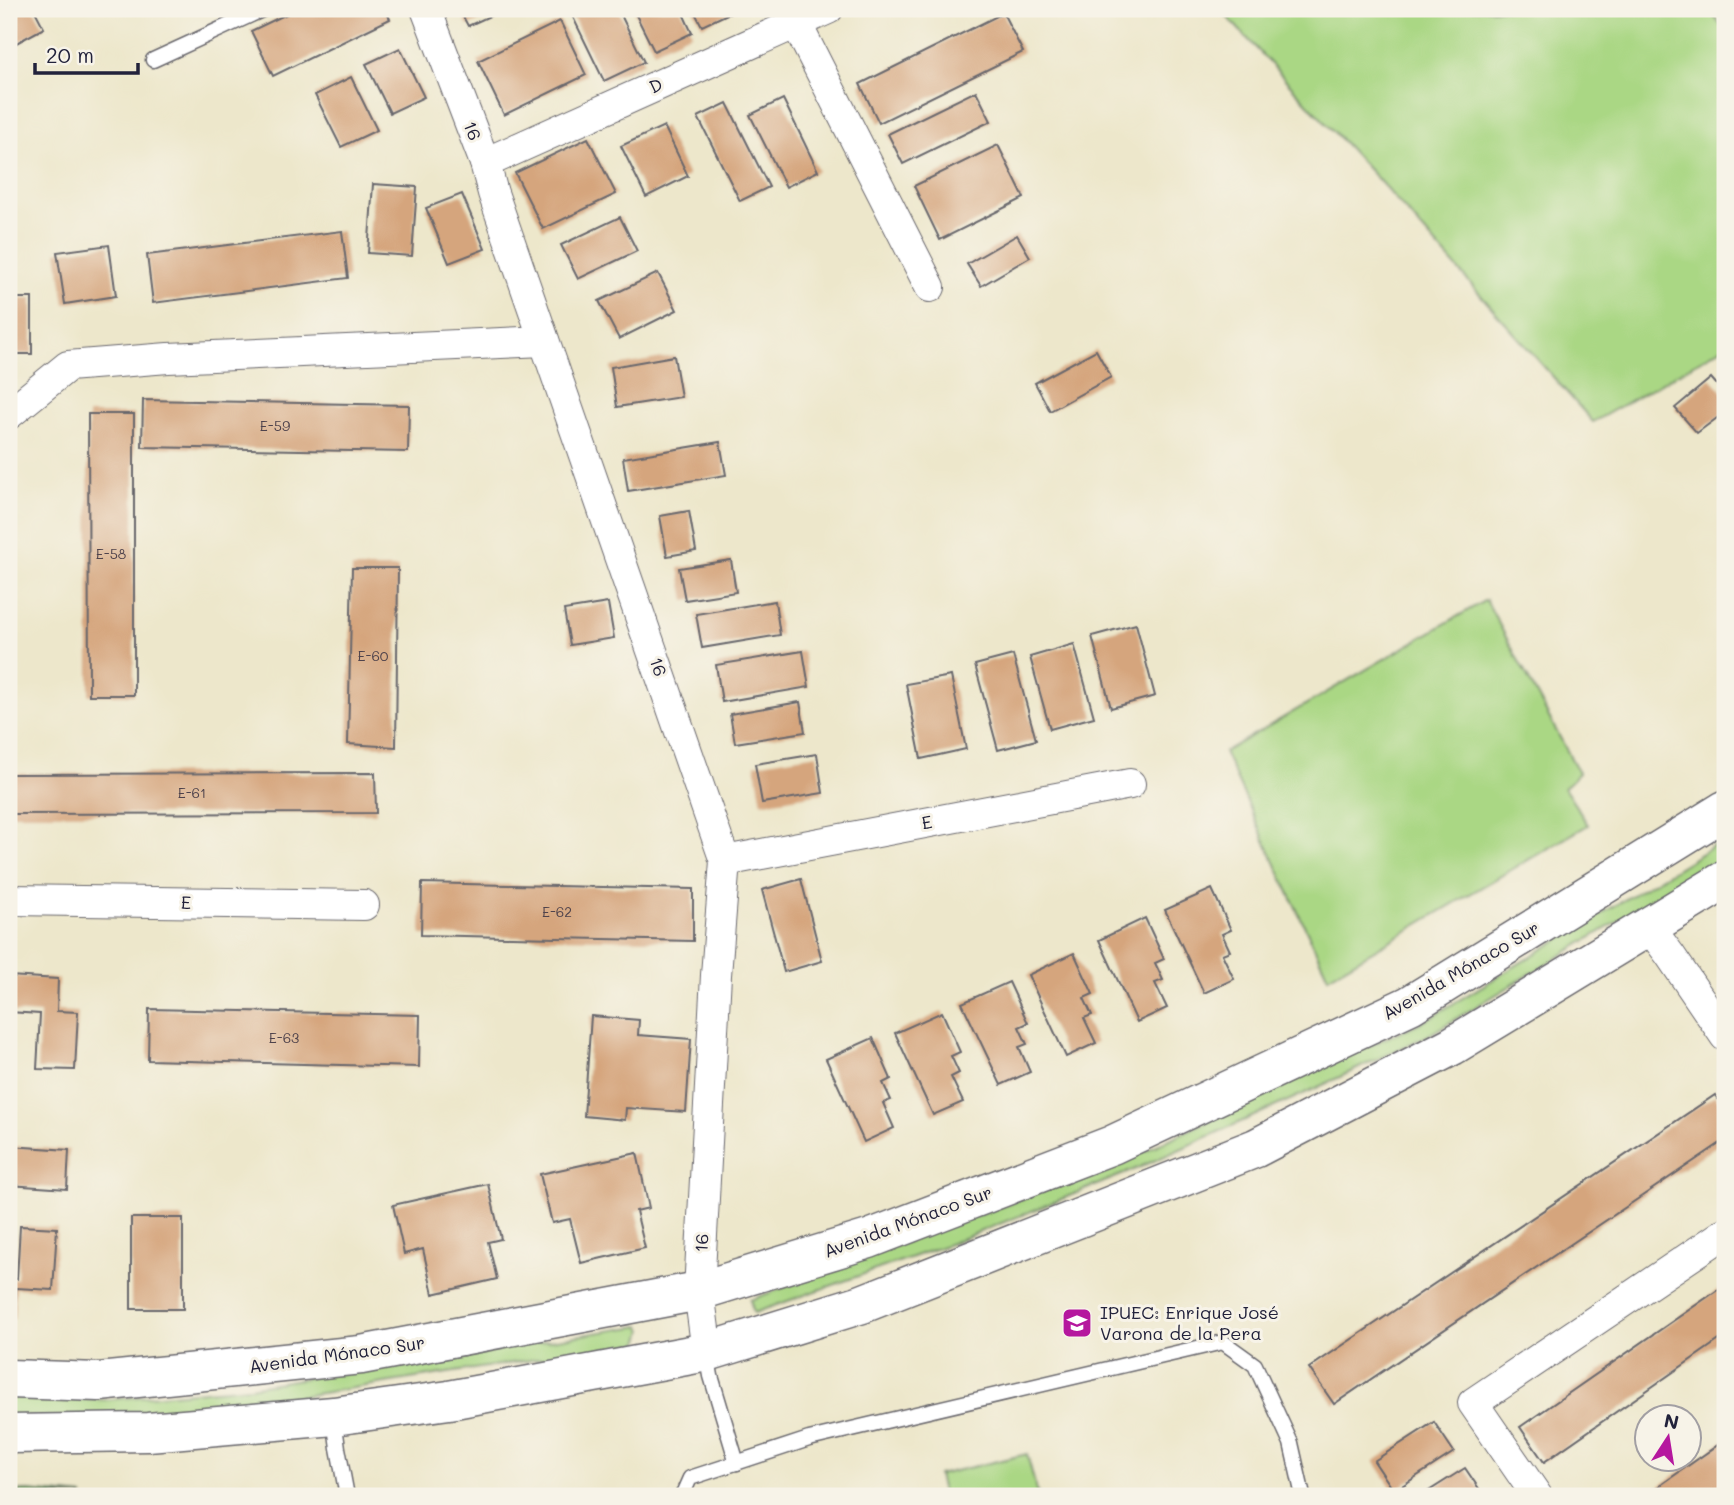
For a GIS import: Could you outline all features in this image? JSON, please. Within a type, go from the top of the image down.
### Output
[{"type":"main road","name":"Avenida Mónaco Sur","points":[[9,1379],[99,1382],[361,1355],[699,1292],[869,1239],[1112,1144],[1410,1005],[1725,810]]},
{"type":"main road","points":[[9,1434],[148,1432],[334,1416],[449,1400],[706,1352],[862,1304],[1256,1148],[1452,1046],[1725,880]]},
{"type":"street","name":"16","points":[[426,9],[485,163],[493,193],[725,861],[715,989],[699,1292],[706,1352]]},
{"type":"street","name":"D","points":[[485,163],[793,16],[828,9]]},
{"type":"street","points":[[793,16],[930,286]]},
{"type":"street","points":[[9,414],[68,366],[168,358],[544,341]]},
{"type":"street","name":"E","points":[[725,861],[1130,785]]},
{"type":"street","name":"E","points":[[9,900],[364,905]]},
{"type":"street","points":[[1649,927],[1725,1036]]},
{"type":"street","points":[[1537,1496],[1473,1403],[1725,1233]]},
{"type":"lane","points":[[153,60],[264,9]]},
{"type":"lane","points":[[682,1496],[690,1478],[809,1439],[1223,1342],[1255,1365],[1291,1443],[1303,1496]]},
{"type":"lane","points":[[706,1352],[737,1463]]},
{"type":"lane","points":[[334,1416],[347,1496]]},
{"type":"green space","points":[[1220,9],[1709,9],[1725,30],[1725,346],[1593,422],[1384,186]]},
{"type":"green space","points":[[1486,600],[1579,773],[1564,788],[1588,825],[1328,977],[1224,752]]},
{"type":"green space","points":[[1725,839],[1725,857],[1427,1036],[1129,1172],[949,1244],[754,1313],[750,1300],[1126,1160],[1426,1020]]},
{"type":"green space","points":[[640,1326],[643,1330],[639,1343],[258,1403],[101,1418],[9,1416],[9,1397],[105,1400],[249,1387]]},
{"type":"green space","points":[[1027,1454],[1038,1496],[943,1496],[938,1475]]},
{"type":"green space","points":[[9,1492],[84,1496],[9,1496]]},
{"type":"building","points":[[9,9],[34,9],[44,28],[9,47]]},
{"type":"building","points":[[297,9],[385,9],[390,19],[273,76],[251,31]]},
{"type":"building","points":[[459,9],[505,9],[468,26]]},
{"type":"building","points":[[569,9],[618,9],[644,62],[604,81]]},
{"type":"building","points":[[633,9],[681,9],[692,33],[654,51]]},
{"type":"building","points":[[693,9],[738,9],[702,26]]},
{"type":"building","points":[[1003,13],[1023,52],[879,123],[860,84]]},
{"type":"building","points":[[560,21],[586,75],[504,115],[478,61]]},
{"type":"building","points":[[400,48],[424,97],[390,113],[366,64]]},
{"type":"building","points":[[351,77],[377,130],[341,147],[315,95]]},
{"type":"building","points":[[976,91],[991,121],[903,164],[888,134]]},
{"type":"building","points":[[783,99],[818,171],[786,187],[750,115]]},
{"type":"building","points":[[727,103],[769,187],[740,201],[698,117]]},
{"type":"building","points":[[664,126],[688,176],[646,197],[621,146]]},
{"type":"building","points":[[588,138],[616,194],[543,229],[515,173]]},
{"type":"building","points":[[998,145],[1024,198],[940,240],[914,186]]},
{"type":"building","points":[[373,184],[417,187],[412,256],[368,253]]},
{"type":"building","points":[[462,194],[485,249],[449,263],[426,208]]},
{"type":"building","points":[[620,217],[637,251],[578,279],[561,245]]},
{"type":"building","points":[[342,231],[348,278],[153,303],[147,255]]},
{"type":"building","points":[[1017,235],[1030,257],[981,286],[967,264]]},
{"type":"building","points":[[109,245],[116,296],[65,304],[57,252]]},
{"type":"building","points":[[658,273],[677,310],[619,339],[599,301]]},
{"type":"building","points":[[9,298],[32,298],[32,354],[9,354]]},
{"type":"building","points":[[1096,350],[1111,377],[1050,411],[1035,383]]},
{"type":"building","points":[[674,356],[681,397],[617,407],[611,367]]},
{"type":"building","points":[[1711,378],[1725,394],[1725,412],[1697,433],[1675,408]]},
{"type":"building","points":[[143,400],[409,405],[408,452],[142,447]]},
{"type":"building","points":[[88,414],[134,414],[134,695],[89,695]]},
{"type":"building","points":[[720,442],[726,475],[628,491],[623,458]]},
{"type":"building","points":[[689,511],[696,551],[667,556],[660,516]]},
{"type":"building","points":[[731,560],[736,592],[685,600],[679,568]]},
{"type":"building","points":[[352,568],[398,568],[396,747],[348,744]]},
{"type":"building","points":[[775,601],[780,635],[702,648],[696,614]]},
{"type":"building","points":[[608,603],[614,638],[570,645],[564,610]]},
{"type":"building","points":[[1136,624],[1155,696],[1111,708],[1092,636]]},
{"type":"building","points":[[1074,644],[1094,717],[1050,729],[1030,657]]},
{"type":"building","points":[[803,651],[809,687],[722,702],[716,665]]},
{"type":"building","points":[[1013,655],[1036,740],[998,750],[975,665]]},
{"type":"building","points":[[951,676],[966,749],[921,759],[906,684]]},
{"type":"building","points":[[800,702],[805,732],[735,743],[730,714]]},
{"type":"building","points":[[817,754],[823,793],[762,803],[755,764]]},
{"type":"building","points":[[375,773],[376,813],[9,814],[9,774]]},
{"type":"building","points":[[801,879],[822,961],[784,972],[762,890]]},
{"type":"building","points":[[422,883],[693,889],[693,941],[421,935]]},
{"type":"building","points":[[1212,889],[1231,930],[1222,934],[1230,951],[1222,954],[1234,979],[1204,993],[1165,910]]},
{"type":"building","points":[[1145,918],[1164,959],[1155,963],[1163,980],[1155,983],[1167,1008],[1137,1022],[1099,940]]},
{"type":"building","points":[[1074,953],[1093,994],[1084,998],[1092,1015],[1084,1018],[1096,1043],[1066,1057],[1028,975]]},
{"type":"building","points":[[9,976],[58,979],[57,1011],[78,1012],[75,1070],[37,1069],[40,1014],[9,1012]]},
{"type":"building","points":[[1009,982],[1028,1023],[1019,1027],[1027,1044],[1019,1047],[1030,1072],[1001,1085],[962,1003]]},
{"type":"building","points":[[149,1009],[420,1015],[419,1067],[148,1060]]},
{"type":"building","points":[[942,1012],[960,1052],[951,1056],[959,1073],[951,1077],[963,1102],[933,1115],[895,1033]]},
{"type":"building","points":[[591,1016],[639,1020],[638,1035],[691,1039],[686,1112],[626,1108],[625,1120],[584,1116]]},
{"type":"building","points":[[873,1038],[891,1079],[883,1083],[891,1100],[883,1103],[894,1128],[864,1142],[826,1059]]},
{"type":"building","points":[[1715,1095],[1725,1110],[1725,1140],[1334,1404],[1309,1368]]},
{"type":"building","points":[[9,1146],[69,1150],[67,1189],[9,1185]]},
{"type":"building","points":[[637,1153],[649,1208],[636,1211],[645,1248],[581,1263],[570,1219],[552,1223],[540,1174]]},
{"type":"building","points":[[488,1184],[501,1239],[488,1242],[497,1279],[433,1294],[423,1249],[404,1254],[393,1205]]},
{"type":"building","points":[[131,1218],[183,1218],[183,1309],[131,1309]]},
{"type":"building","points":[[20,1226],[57,1228],[53,1290],[16,1288],[14,1319],[9,1319],[9,1279],[17,1279]]},
{"type":"building","points":[[1725,1285],[1725,1336],[1544,1462],[1520,1427]]},
{"type":"building","points":[[1434,1422],[1454,1452],[1394,1491],[1374,1461]]},
{"type":"building","points":[[1725,1440],[1725,1492],[1719,1496],[1645,1496],[1676,1474],[1702,1474],[1702,1456]]},
{"type":"building","points":[[1465,1468],[1484,1496],[1421,1496]]},
{"type":"place","name":"IPUEC: Enrique José Varona de la Pera","points":[[1077,1323]]}]
